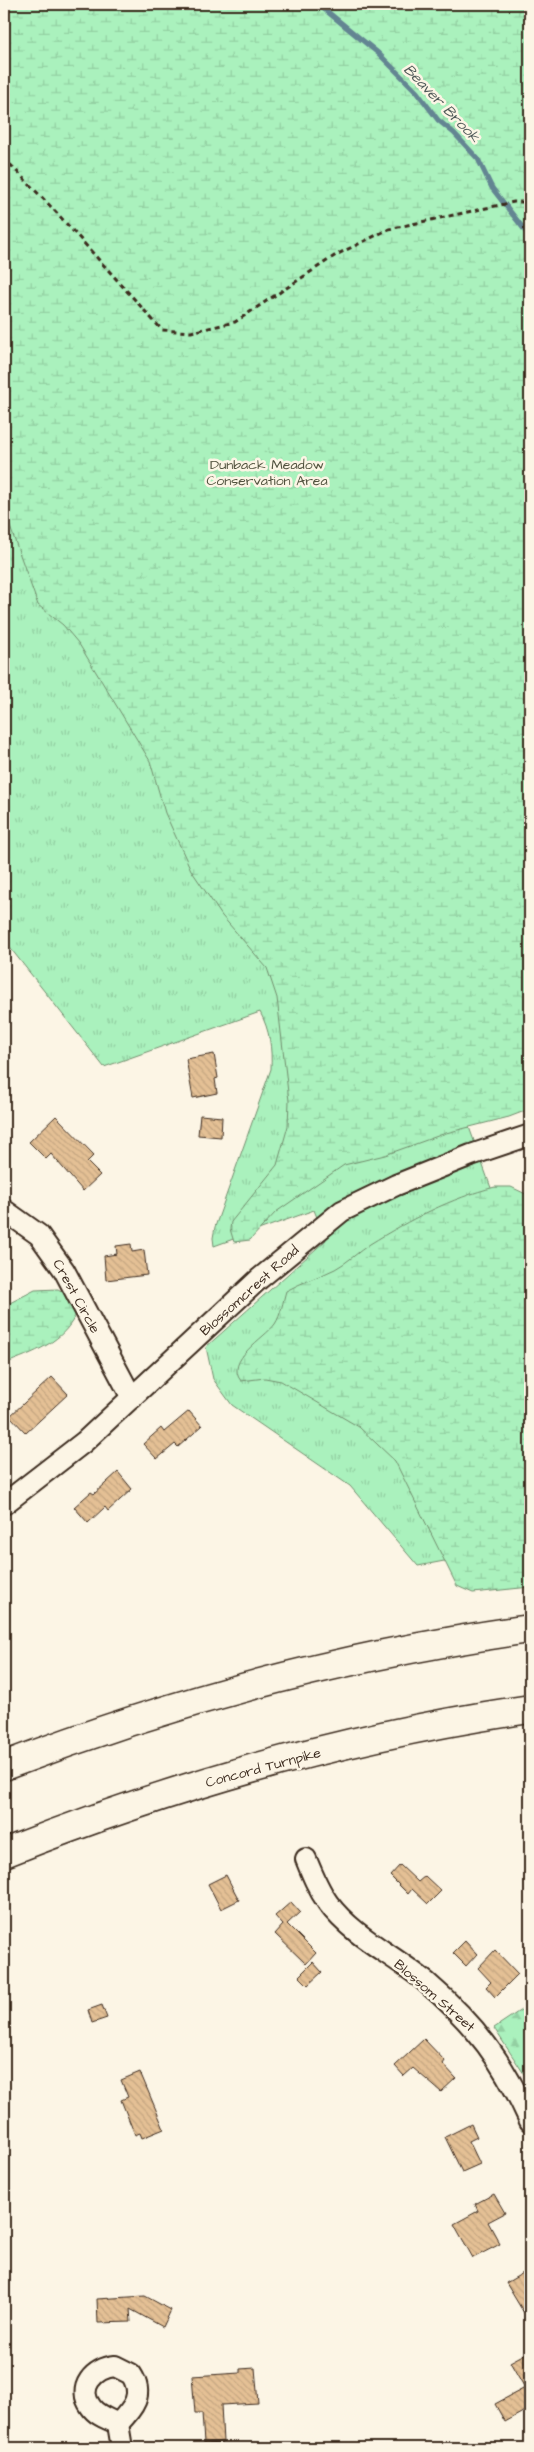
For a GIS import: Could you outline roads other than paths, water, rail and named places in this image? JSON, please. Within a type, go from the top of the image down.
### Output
[{"type":"highway","points":[[4,1766],[135,1720],[285,1677],[415,1648],[530,1629]]},
{"type":"highway","name":"Concord Turnpike","points":[[4,1853],[126,1808],[253,1768],[404,1731],[530,1709]]},
{"type":"street","name":"Blossomcrest Road","points":[[4,1504],[84,1442],[259,1279],[342,1211],[396,1185],[471,1155],[530,1135]]},
{"type":"street","name":"Crest Circle","points":[[4,1210],[39,1235],[64,1270],[132,1398]]},
{"type":"street","name":"Blossom Street","points":[[306,1859],[322,1893],[344,1920],[420,1978],[481,2036],[504,2068],[530,2121]]},
{"type":"street","points":[[118,2424],[122,2448]]},
{"type":"waterway","name":"Beaver Brook","points":[[318,4],[378,53],[417,92],[438,120],[454,133],[478,159],[492,188],[530,237]]},
{"type":"park label","name":"Dunback Meadow Conservation Area","points":[[267,472]]}]
